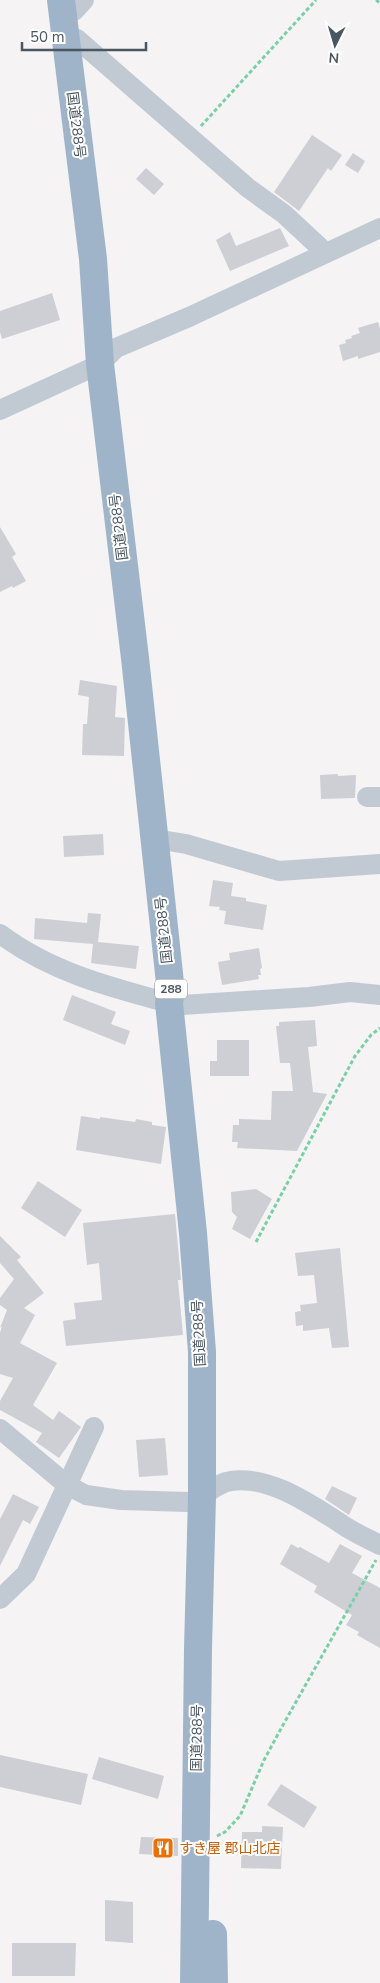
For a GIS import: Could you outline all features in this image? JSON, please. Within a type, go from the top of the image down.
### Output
[{"type":"highway","name":"国道288号","points":[[73,3],[92,139],[108,356]]},
{"type":"highway","name":"国道288号","points":[[73,3],[93,259],[132,499],[159,839],[175,1004],[205,1239],[212,1360],[208,1492],[198,1649],[194,1983]]},
{"type":"highway","name":"国道288号","points":[[208,1492],[212,1538],[211,1837],[214,1983]]},
{"type":"street","points":[[77,39],[248,188],[284,214],[326,253]]},
{"type":"street","points":[[0,410],[189,317],[380,228]]},
{"type":"street","points":[[159,839],[186,844],[279,871],[380,864]]},
{"type":"street","points":[[0,934],[20,949],[46,963],[114,988],[175,1004],[309,997],[350,992],[380,995]]},
{"type":"street","points":[[0,1600],[26,1574],[94,1427]]},
{"type":"street","points":[[0,1428],[67,1485],[86,1495],[121,1500],[188,1502],[197,1500],[221,1483],[233,1480],[258,1482],[297,1496],[342,1525],[380,1545]]},
{"type":"path","points":[[190,137],[316,0]]},
{"type":"path","points":[[376,0],[380,3]]},
{"type":"path","points":[[256,1242],[355,1056],[371,1035],[380,1028]]},
{"type":"path","points":[[211,1837],[225,1832],[240,1816],[264,1760],[380,1552]]},
{"type":"building","points":[[312,135],[342,155],[331,171],[328,168],[299,211],[274,192]]},
{"type":"building","points":[[353,153],[365,161],[358,173],[345,165]]},
{"type":"building","points":[[146,168],[164,184],[154,195],[136,179]]},
{"type":"building","points":[[280,228],[289,246],[230,271],[216,240],[230,232],[236,246]]},
{"type":"building","points":[[52,293],[60,320],[2,339],[0,311]]},
{"type":"building","points":[[378,322],[380,329],[380,352],[358,359],[358,356],[343,361],[339,345],[346,343],[345,340],[352,338],[351,336],[360,333],[358,328]]},
{"type":"building","points":[[0,527],[16,554],[12,557],[26,581],[0,592]]},
{"type":"building","points":[[80,680],[117,686],[115,717],[125,718],[124,756],[82,755],[83,724],[87,724],[89,697],[78,695]]},
{"type":"building","points":[[338,774],[338,776],[356,775],[355,798],[321,799],[320,775]]},
{"type":"building","points":[[103,834],[104,855],[64,857],[63,836]]},
{"type":"building","points":[[213,880],[233,883],[231,896],[246,898],[246,901],[267,905],[263,930],[224,924],[226,911],[219,910],[220,907],[209,906]]},
{"type":"building","points":[[88,913],[101,914],[98,942],[139,946],[136,969],[91,963],[93,944],[34,939],[35,918],[87,923]]},
{"type":"building","points":[[259,948],[262,968],[260,969],[261,975],[258,975],[259,979],[222,985],[218,962],[230,960],[229,953]]},
{"type":"building","points":[[72,995],[116,1012],[111,1024],[130,1031],[125,1045],[63,1020]]},
{"type":"building","points":[[315,1020],[317,1046],[308,1047],[313,1092],[327,1094],[297,1151],[237,1148],[238,1142],[232,1142],[233,1125],[239,1125],[239,1119],[271,1120],[272,1091],[293,1091],[290,1063],[280,1063],[276,1026],[279,1026],[279,1022]]},
{"type":"building","points":[[217,1040],[249,1040],[249,1076],[210,1076],[210,1061],[217,1061]]},
{"type":"building","points":[[81,1116],[135,1122],[136,1119],[152,1122],[152,1125],[166,1127],[161,1164],[76,1150]]},
{"type":"building","points":[[38,1181],[82,1210],[65,1237],[21,1208]]},
{"type":"building","points":[[256,1189],[272,1199],[250,1239],[232,1229],[237,1217],[232,1212],[231,1192]]},
{"type":"building","points":[[175,1214],[181,1280],[178,1280],[183,1335],[66,1346],[63,1321],[76,1319],[74,1303],[102,1300],[99,1263],[87,1265],[83,1223]]},
{"type":"building","points":[[0,1236],[21,1257],[17,1260],[44,1293],[24,1308],[35,1315],[20,1343],[57,1363],[33,1405],[53,1420],[59,1411],[81,1427],[59,1458],[36,1442],[42,1433],[0,1410],[0,1401],[13,1378],[0,1374],[0,1333],[2,1326],[0,1328],[7,1310],[0,1305],[0,1298],[14,1279],[0,1263]]},
{"type":"building","points":[[340,1248],[349,1347],[332,1348],[329,1328],[303,1331],[303,1325],[296,1326],[295,1312],[301,1311],[300,1305],[317,1303],[314,1275],[298,1276],[295,1253]]},
{"type":"building","points":[[165,1438],[168,1475],[139,1477],[136,1440]]},
{"type":"building","points":[[332,1486],[357,1498],[349,1515],[325,1499]]},
{"type":"building","points":[[13,1494],[39,1507],[30,1524],[23,1520],[0,1566],[0,1519]]},
{"type":"building","points":[[291,1544],[329,1563],[340,1544],[362,1556],[352,1573],[380,1588],[380,1648],[357,1635],[359,1632],[346,1625],[352,1615],[314,1592],[317,1586],[280,1564]]},
{"type":"building","points":[[0,1755],[88,1774],[81,1805],[0,1787]]},
{"type":"building","points":[[99,1757],[164,1776],[158,1799],[92,1779]]},
{"type":"building","points":[[281,1784],[317,1807],[304,1828],[267,1805]]},
{"type":"building","points":[[262,1826],[283,1827],[281,1869],[241,1868],[242,1832],[262,1832]]},
{"type":"building","points":[[141,1837],[178,1838],[178,1856],[139,1854]]},
{"type":"building","points":[[105,1900],[133,1902],[133,1943],[105,1941]]},
{"type":"building","points":[[12,1943],[76,1943],[75,1976],[12,1976]]},
{"type":"place","name":"すき屋 郡山北店","points":[[163,1848]]}]
